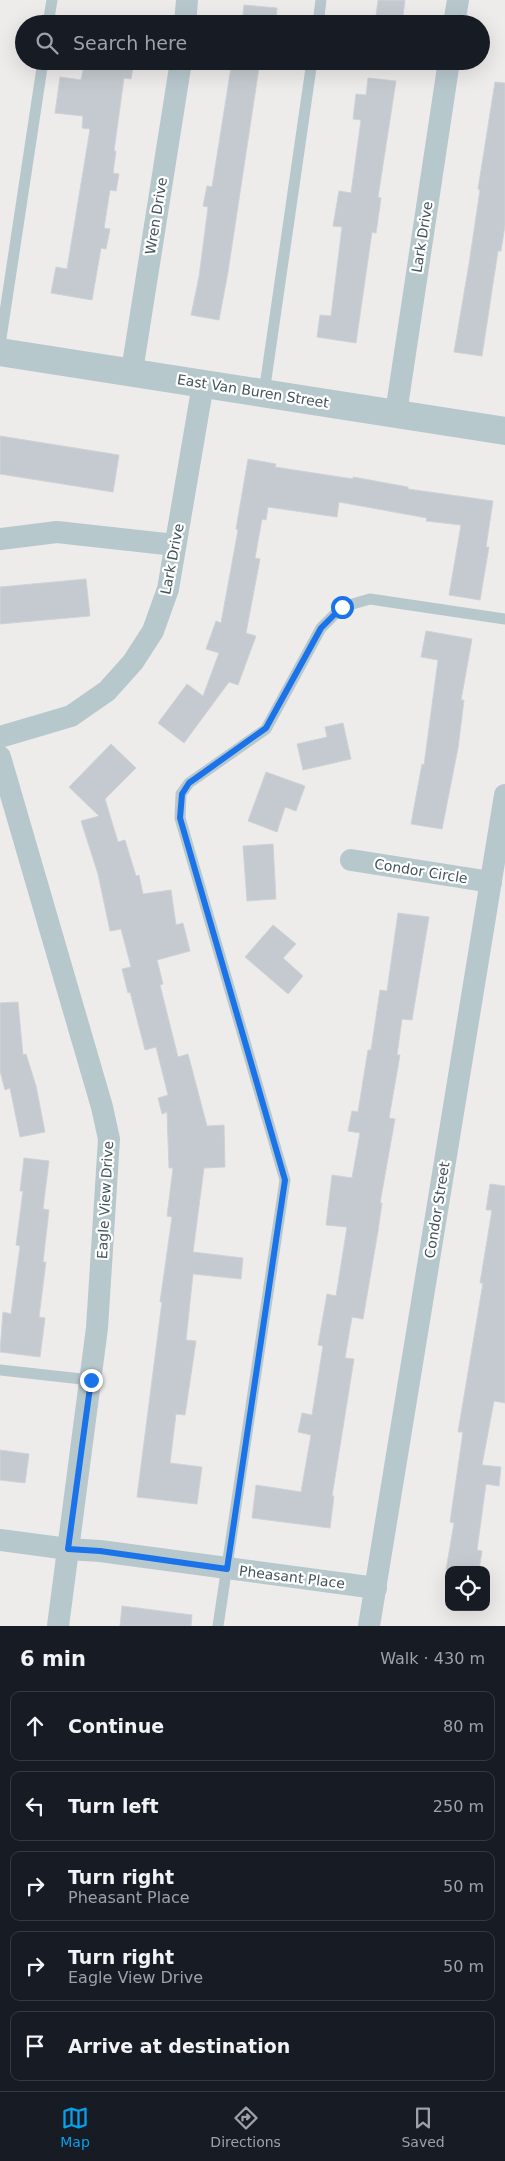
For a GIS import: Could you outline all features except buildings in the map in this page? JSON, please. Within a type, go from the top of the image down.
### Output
[{"type":"street","points":[[186,15],[187,0]]},
{"type":"street","points":[[456,15],[458,0]]},
{"type":"street","name":"Wren Drive","points":[[132,371],[180,70]]},
{"type":"street","name":"Lark Drive","points":[[396,413],[448,70]]},
{"type":"street","name":"East Van Buren Street","points":[[0,352],[132,371],[203,384],[505,431]]},
{"type":"street","name":"Lark Drive","points":[[0,737],[71,716],[107,691],[133,662],[152,631],[168,588],[203,384]]},
{"type":"street","points":[[0,539],[57,532],[175,545]]},
{"type":"street","name":"Eagle View Drive","points":[[0,756],[102,1107],[108,1139],[98,1328],[58,1626]]},
{"type":"street","name":"Condor Street","points":[[369,1626],[505,794]]},
{"type":"street","name":"Condor Circle","points":[[351,860],[491,882]]},
{"type":"street","name":"Pheasant Place","points":[[0,1540],[68,1549],[100,1551],[376,1588]]},
{"type":"lane","points":[[50,15],[52,0]]},
{"type":"lane","points":[[319,15],[321,0]]},
{"type":"lane","points":[[0,345],[42,70]]},
{"type":"lane","points":[[264,393],[311,70]]},
{"type":"lane","points":[[218,1626],[285,1180],[180,818],[182,794],[189,783],[266,728],[321,628],[342,607],[370,599],[505,619]]},
{"type":"lane","points":[[0,1370],[91,1380]]},
{"type":"route","points":[[91,1380],[68,1549],[100,1551],[227,1569],[285,1180],[180,818],[180,807],[182,794],[189,783],[266,728],[321,628],[342,607]]}]
